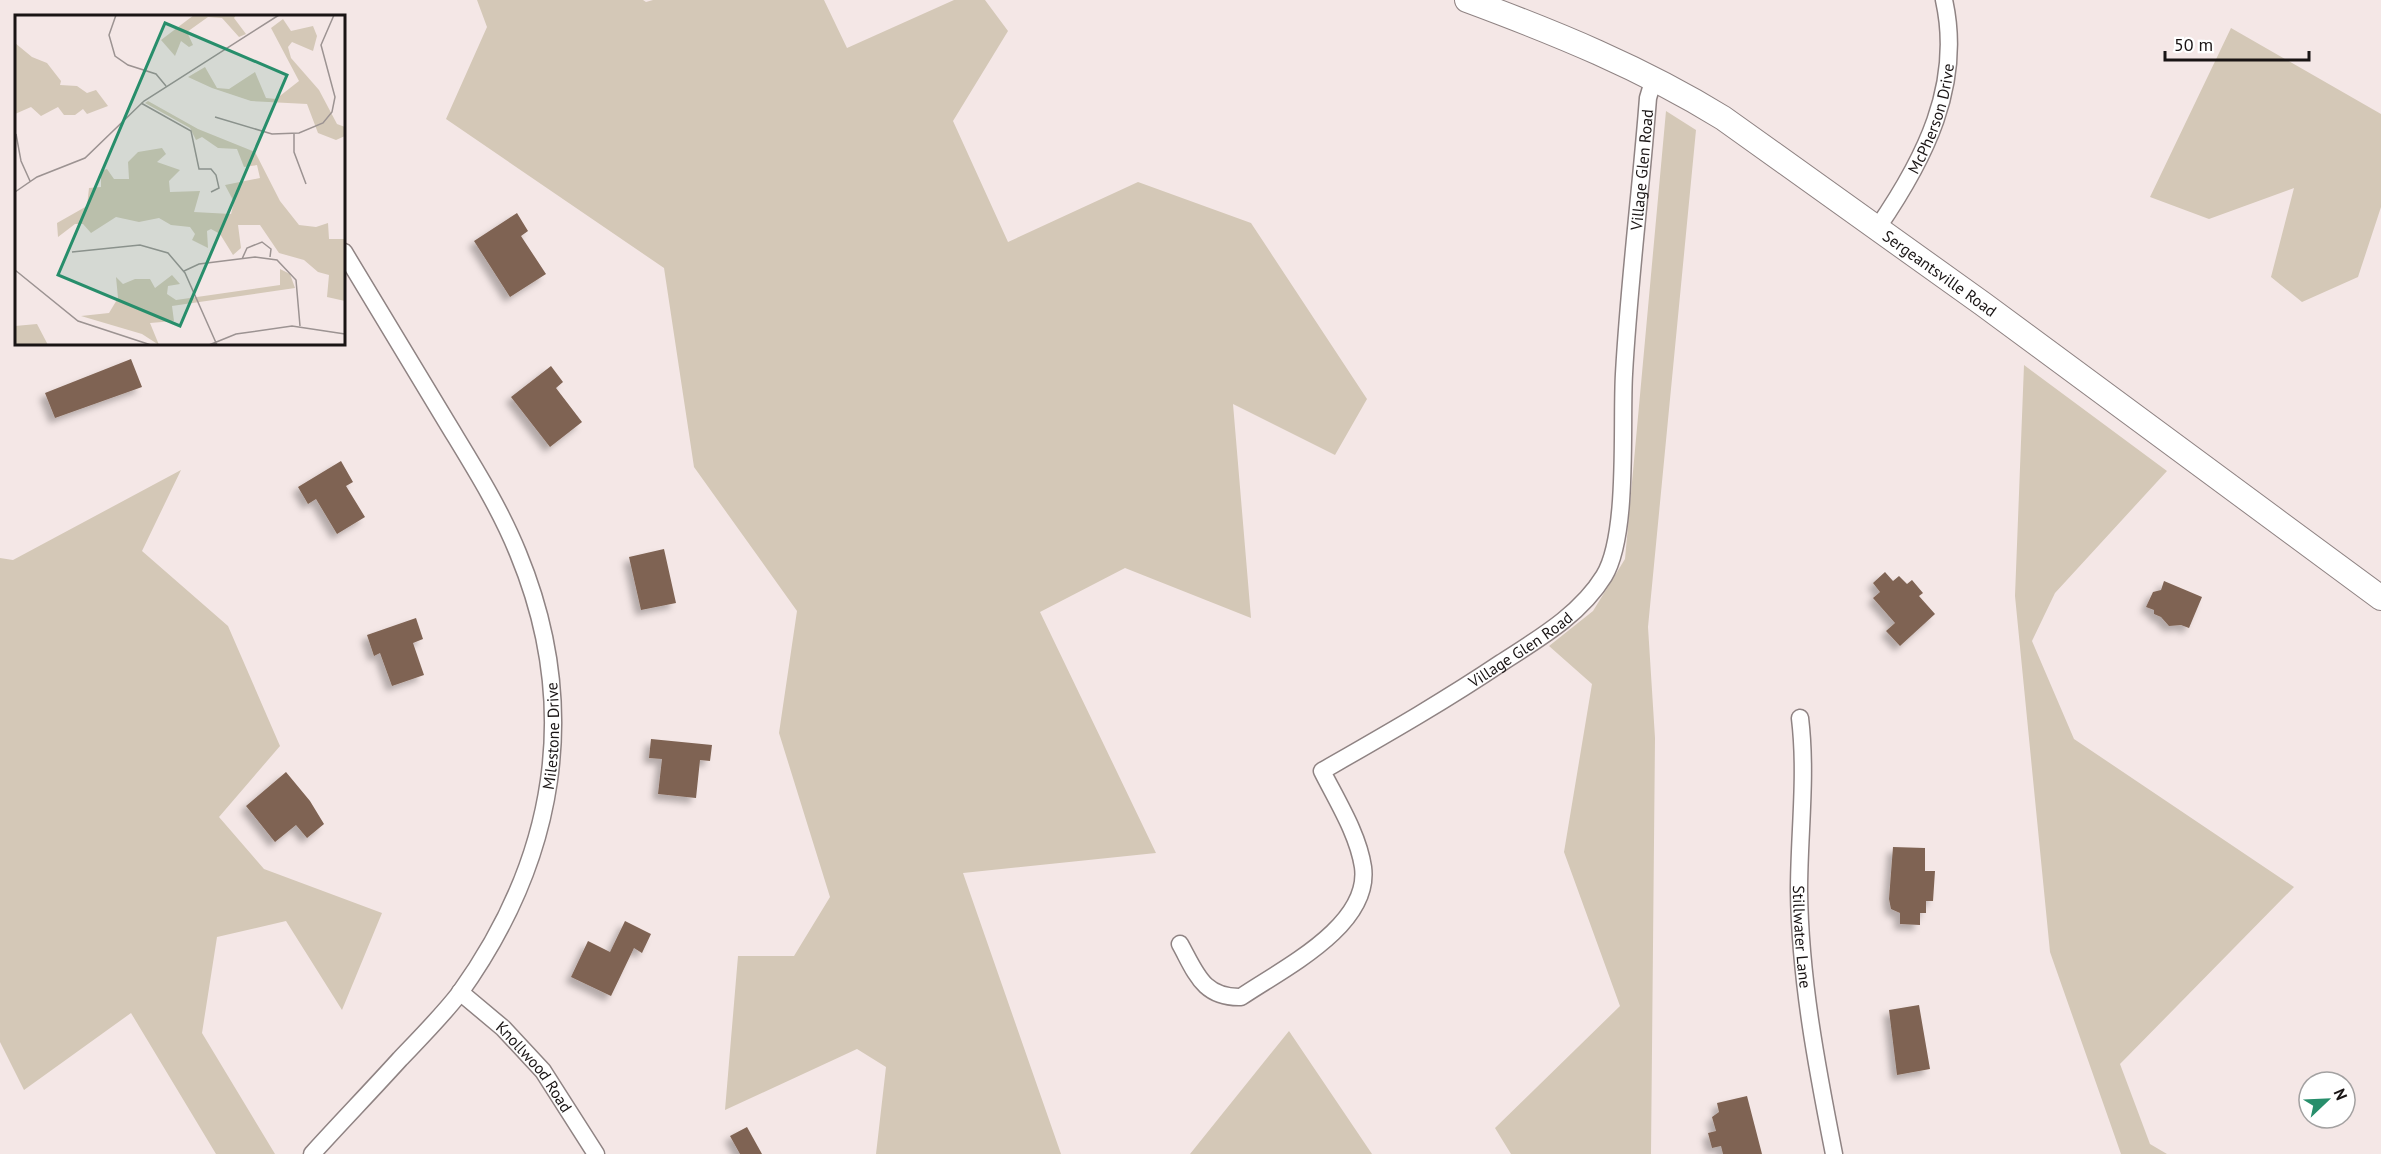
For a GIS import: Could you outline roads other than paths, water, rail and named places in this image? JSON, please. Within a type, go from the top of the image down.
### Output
[{"type":"main road","name":"Sergeantsville Road","points":[[1467,0],[1574,41],[1654,78],[1723,118],[1878,227],[2381,598]]},
{"type":"street","name":"McPherson Drive","points":[[1878,227],[1916,167],[1931,137],[1941,103],[1948,36],[1944,0]]},
{"type":"street","name":"Village Glen Road","points":[[1180,944],[1203,983],[1213,993],[1240,997],[1340,926],[1360,897],[1364,883],[1363,868],[1354,838],[1322,771],[1413,720],[1544,636],[1578,607],[1605,574],[1612,557],[1620,514],[1624,373],[1648,98],[1654,78]]},
{"type":"street","name":"Milestone Drive","points":[[312,1154],[446,1011],[460,992],[518,895],[539,834],[549,785],[553,745],[547,654],[530,582],[498,511],[345,254]]},
{"type":"street","name":"Stillwater Lane","points":[[1800,718],[1804,764],[1799,893],[1818,1073],[1834,1154]]},
{"type":"street","name":"Knollwood Road","points":[[460,992],[503,1028],[543,1071],[596,1154]]}]
